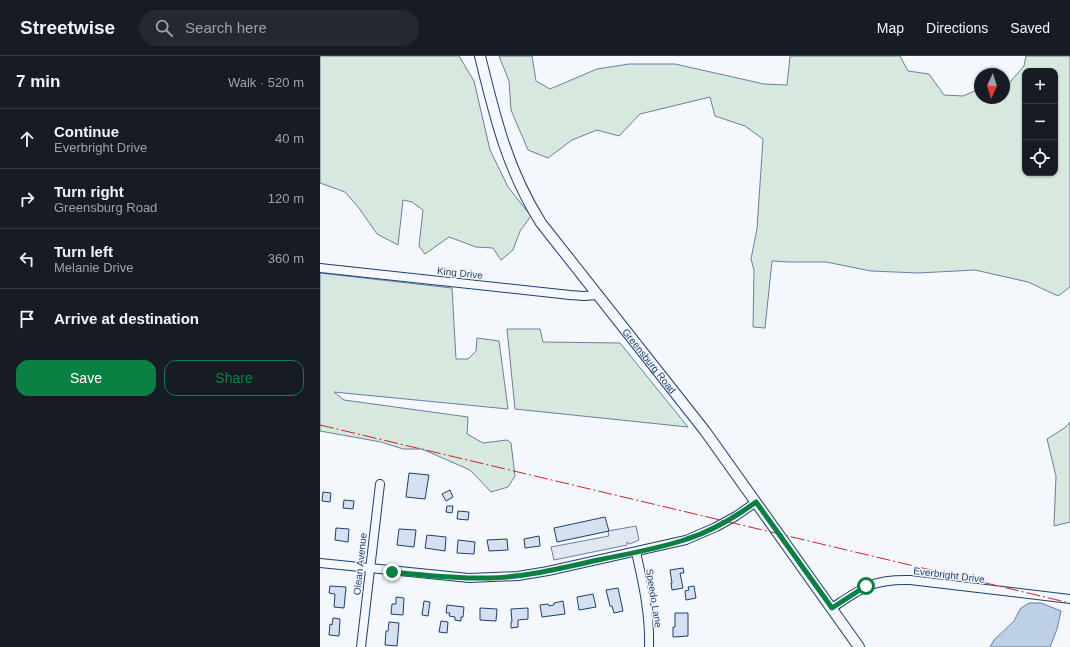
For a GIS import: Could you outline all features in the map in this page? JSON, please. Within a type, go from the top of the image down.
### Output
[{"type":"main road","name":"Greensburg Road","points":[[480,56],[500,133],[514,172],[523,192],[541,223],[705,431],[859,647]]},
{"type":"street","name":"King Drive","points":[[320,268],[570,295],[597,295]]},
{"type":"street","name":"Olean Avenue","points":[[361,647],[380,484]]},
{"type":"street","points":[[320,563],[470,578],[511,577],[548,571],[686,540],[736,516],[756,502]]},
{"type":"street","name":"Speedo Lane","points":[[636,552],[648,610],[649,647]]},
{"type":"street","name":"Everbright Drive","points":[[832,608],[866,586],[876,582],[896,580],[910,580],[1070,599]]},
{"type":"shaded area","points":[[320,56],[459,56],[474,81],[490,150],[508,187],[531,216],[520,231],[513,250],[501,260],[493,248],[476,247],[449,237],[425,254],[419,246],[423,210],[412,202],[403,200],[398,245],[377,234],[359,208],[345,192],[320,183]]},
{"type":"shaded area","points":[[499,56],[532,56],[536,81],[550,89],[597,69],[629,64],[675,64],[764,84],[787,85],[790,56],[900,56],[908,71],[929,74],[944,95],[963,96],[974,91],[974,104],[1010,104],[1010,82],[1022,68],[1022,176],[1058,176],[1058,68],[1022,68],[1026,56],[1070,56],[1070,287],[1058,296],[1028,282],[975,270],[918,273],[871,271],[826,262],[772,261],[765,328],[753,327],[754,270],[751,259],[757,229],[763,139],[745,126],[715,116],[710,97],[640,114],[619,136],[597,130],[572,140],[548,158],[528,150],[511,110],[509,81]]},
{"type":"shaded area","points":[[320,273],[452,288],[456,359],[468,359],[476,351],[477,338],[499,341],[508,409],[334,392],[344,400],[468,417],[467,434],[483,443],[507,440],[511,443],[515,476],[508,487],[491,492],[470,470],[422,449],[403,449],[381,442],[320,431]]},
{"type":"shaded area","points":[[507,329],[540,329],[543,342],[620,343],[688,427],[515,409]]},
{"type":"shaded area","points":[[1070,422],[1070,522],[1054,526],[1056,476],[1047,439],[1066,427]]},
{"type":"shaded area","points":[[636,526],[639,540],[630,544],[627,542],[627,545],[554,560],[551,547],[609,536],[608,531]]},
{"type":"water","points":[[1029,603],[1041,603],[1061,611],[1057,629],[1050,647],[990,647],[994,640],[1014,621],[1020,609]]},
{"type":"building","points":[[409,473],[429,475],[425,499],[406,497]]},
{"type":"building","points":[[450,490],[453,497],[446,501],[442,494]]},
{"type":"building","points":[[323,492],[331,493],[330,502],[322,501]]},
{"type":"building","points":[[344,500],[354,501],[353,509],[343,508]]},
{"type":"building","points":[[447,506],[453,506],[452,513],[446,512]]},
{"type":"building","points":[[458,511],[469,512],[468,520],[457,519]]},
{"type":"building","points":[[605,517],[609,531],[557,542],[554,528]]},
{"type":"building","points":[[336,528],[349,529],[348,542],[335,540]]},
{"type":"building","points":[[399,529],[416,530],[414,547],[397,545]]},
{"type":"building","points":[[427,535],[446,537],[445,551],[425,548]]},
{"type":"building","points":[[539,536],[540,546],[525,548],[524,539]]},
{"type":"building","points":[[507,539],[508,550],[489,551],[487,540]]},
{"type":"building","points":[[458,540],[475,542],[474,554],[457,553]]},
{"type":"building","points":[[683,568],[684,573],[680,573],[683,588],[672,590],[670,570]]},
{"type":"building","points":[[330,586],[346,587],[344,608],[334,607],[335,594],[329,593]]},
{"type":"building","points":[[694,586],[696,598],[686,600],[685,591],[689,590],[688,587]]},
{"type":"building","points":[[618,588],[623,611],[614,613],[612,606],[610,606],[606,590]]},
{"type":"building","points":[[593,594],[596,607],[579,610],[577,597]]},
{"type":"building","points":[[396,597],[404,598],[403,615],[391,614],[392,604],[396,604]]},
{"type":"building","points":[[424,601],[430,602],[428,616],[422,615]]},
{"type":"building","points":[[563,601],[565,614],[542,617],[540,605],[548,604],[549,606]]},
{"type":"building","points":[[447,605],[464,607],[461,621],[455,620],[455,617],[449,616],[450,613],[446,613]]},
{"type":"building","points":[[480,608],[497,609],[496,621],[480,620]]},
{"type":"building","points":[[528,608],[528,619],[518,620],[518,627],[511,628],[511,609]]},
{"type":"building","points":[[675,613],[688,613],[688,636],[673,637]]},
{"type":"building","points":[[333,618],[340,619],[339,636],[329,635],[330,624],[332,625]]},
{"type":"building","points":[[441,621],[448,622],[447,633],[439,632]]},
{"type":"building","points":[[389,622],[399,623],[397,646],[385,645],[386,631],[388,631]]},
{"type":"power","points":[[320,425],[1070,603]]},
{"type":"route","points":[[392,572],[436,576],[489,578],[518,576],[548,571],[686,540],[716,527],[736,516],[756,502],[832,608],[866,586]]}]
